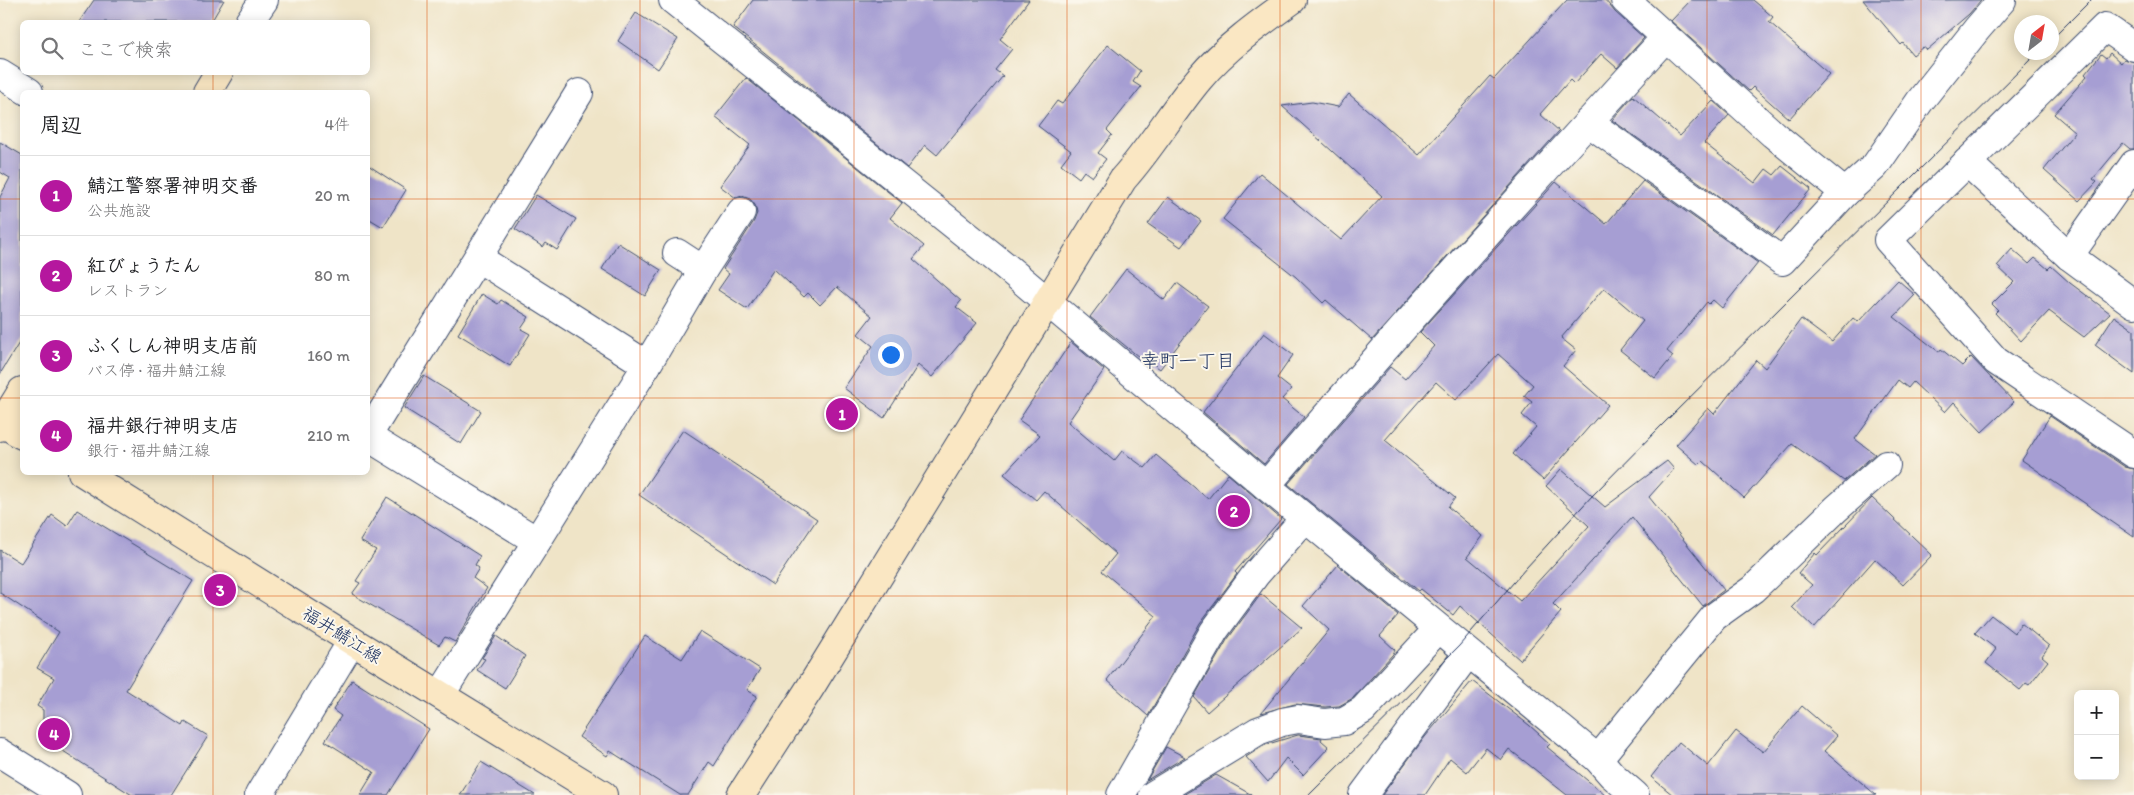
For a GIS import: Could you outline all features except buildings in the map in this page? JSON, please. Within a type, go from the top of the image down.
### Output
[{"type":"street","points":[[240,0],[241,20]]},
{"type":"street","points":[[250,20],[264,0]]},
{"type":"street","points":[[673,0],[1048,302],[1438,629],[1598,759],[1612,775],[1635,795]]},
{"type":"street","points":[[741,795],[810,688],[1123,179],[1142,158],[1199,78],[1252,29],[1292,0]]},
{"type":"street","points":[[1625,0],[1773,134],[1845,193]]},
{"type":"street","points":[[1588,122],[1782,261],[1845,193],[1875,166],[1920,101],[1976,28],[2002,0]]},
{"type":"street","points":[[2134,47],[2105,27],[1888,240],[1996,362],[2134,454]]},
{"type":"street","points":[[1266,486],[1340,399],[1666,37]]},
{"type":"street","points":[[0,74],[26,90]]},
{"type":"street","points":[[208,90],[217,75]]},
{"type":"street","points":[[370,433],[579,93]]},
{"type":"street","points":[[1967,162],[2069,256],[2134,304]]},
{"type":"street","points":[[2069,256],[2134,164]]},
{"type":"street","points":[[441,694],[647,365],[703,270],[741,212]]},
{"type":"street","points":[[677,253],[703,270]]},
{"type":"street","points":[[478,258],[647,365]]},
{"type":"street","points":[[6,426],[20,395]]},
{"type":"street","points":[[370,437],[537,541]]},
{"type":"street","points":[[1598,759],[1714,617],[1753,589],[1836,509],[1886,465]]},
{"type":"street","name":"福井鯖江線","points":[[87,475],[603,795]]},
{"type":"street","points":[[1121,795],[1214,631],[1256,574],[1306,518]]},
{"type":"street","points":[[1152,795],[1258,731],[1282,722],[1298,719],[1325,723],[1344,721],[1363,710],[1438,629]]},
{"type":"street","points":[[259,795],[352,641]]},
{"type":"street","points":[[1362,795],[1468,652]]},
{"type":"street","points":[[0,753],[67,795]]},
{"type":"tram line","points":[[2059,32],[2091,0]]},
{"type":"tram line","points":[[1309,795],[1459,646],[1526,568],[1592,496],[2030,60]]},
{"type":"place","name":"鯖江警察署神明交番","points":[[842,414]]},
{"type":"place","name":"紅びょうたん","points":[[1234,511]]},
{"type":"place","name":"ふくしん神明支店前","points":[[220,590]]},
{"type":"place","name":"福井銀行神明支店","points":[[54,734]]},
{"type":"district","name":"幸町一丁目","points":[[1188,360]]}]
